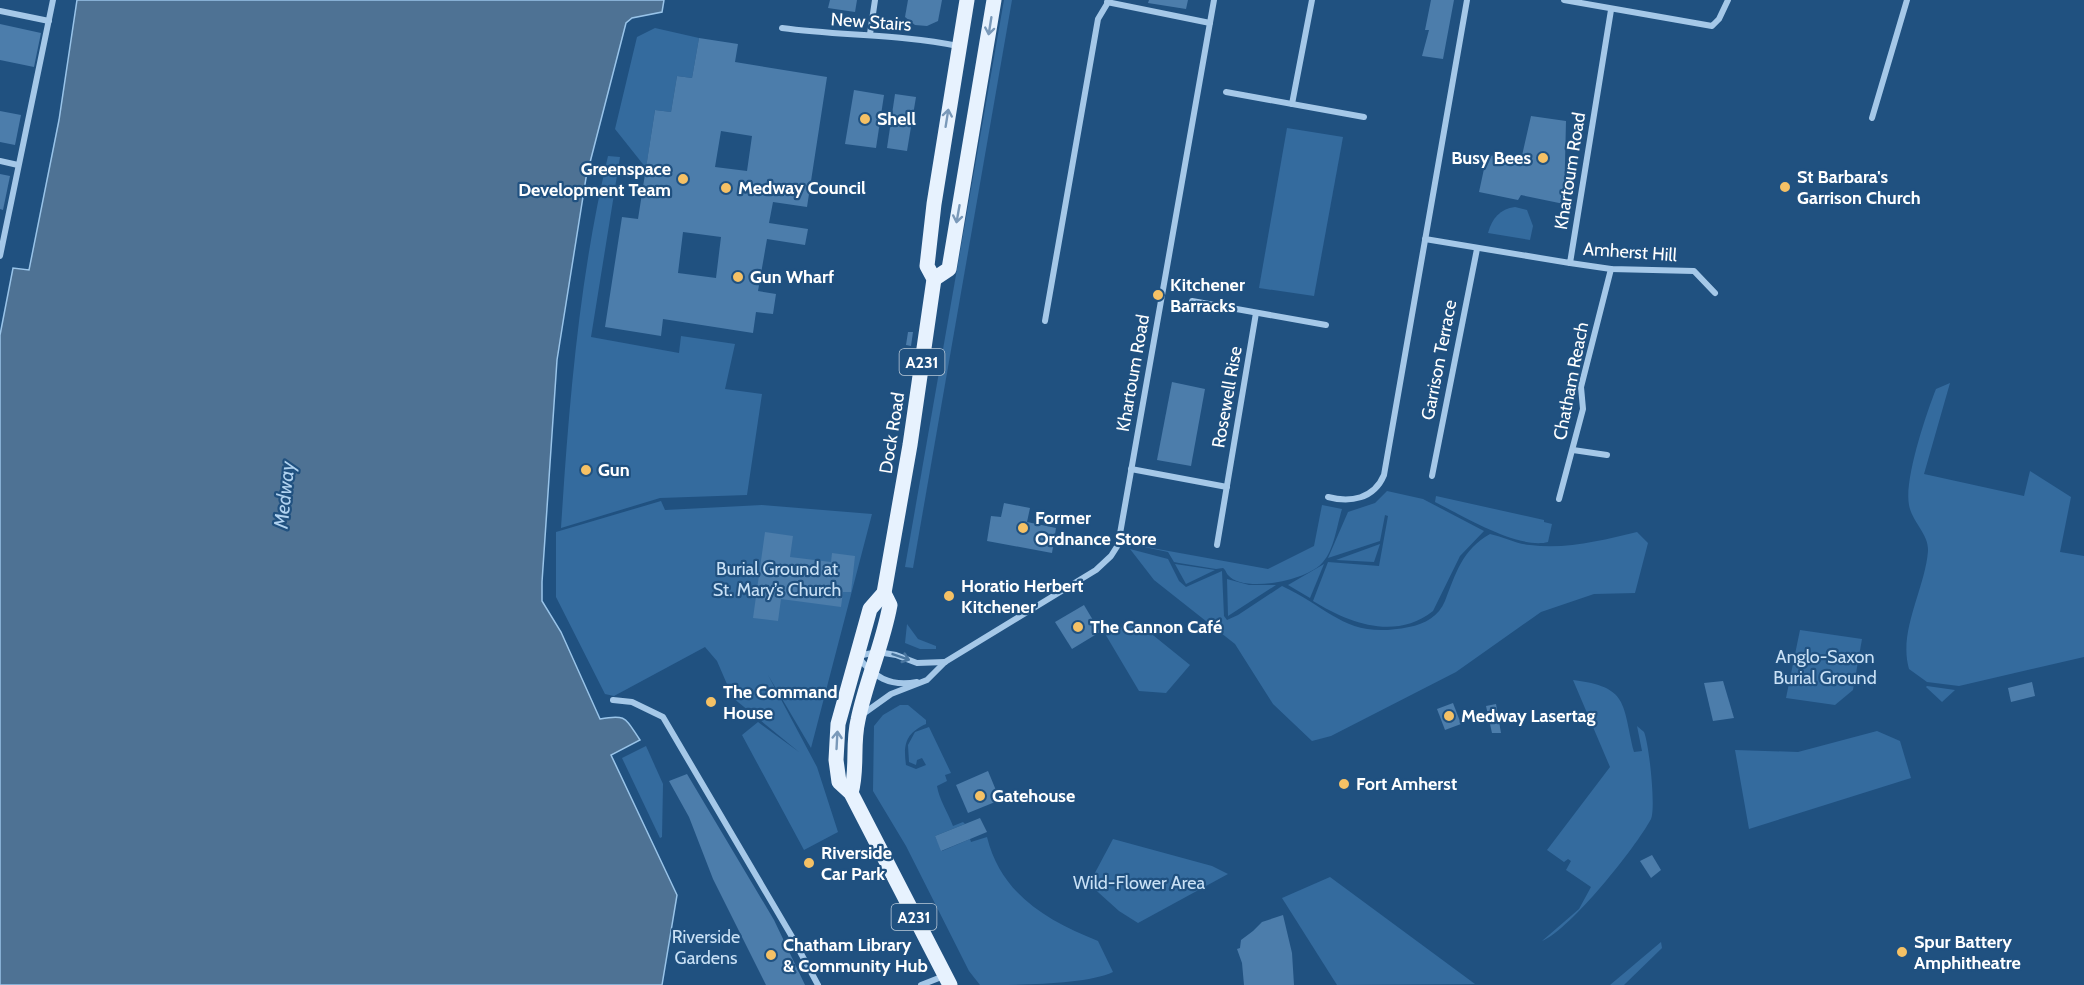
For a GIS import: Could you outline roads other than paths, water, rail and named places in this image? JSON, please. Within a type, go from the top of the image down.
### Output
[{"type":"main road","name":"Dock Road","points":[[947,980],[851,793],[838,782],[837,736],[870,609],[884,593],[910,445],[934,279],[927,266],[941,152],[967,0]]},
{"type":"main road","name":"Dock Road","points":[[934,279],[949,269],[994,0]]},
{"type":"main road","points":[[958,46],[986,52]]},
{"type":"main road","points":[[941,152],[968,156]]},
{"type":"main road","name":"Dock Road","points":[[851,793],[856,778],[854,740],[858,719],[890,605],[884,593]]},
{"type":"street","points":[[0,256],[53,0]]},
{"type":"street","points":[[870,34],[875,0]]},
{"type":"street","name":"Khartoum Road","points":[[858,719],[886,697],[927,680],[945,662],[1096,570],[1111,556],[1118,545],[1214,0]]},
{"type":"street","points":[[1292,104],[1312,0]]},
{"type":"street","points":[[1328,497],[1345,501],[1357,499],[1375,488],[1383,477],[1467,0]]},
{"type":"street","points":[[1564,0],[1712,26],[1719,19],[1728,0]]},
{"type":"street","points":[[1872,118],[1907,0]]},
{"type":"street","points":[[1045,321],[1098,19],[1107,2],[1210,23]]},
{"type":"street","name":"Khartoum Road","points":[[1570,263],[1611,10]]},
{"type":"street","points":[[0,11],[49,21]]},
{"type":"street","name":"New Stairs","points":[[782,28],[819,33],[870,34],[958,46]]},
{"type":"street","points":[[1226,92],[1364,117]]},
{"type":"street","points":[[0,161],[18,165]]},
{"type":"street","points":[[1425,239],[1570,263]]},
{"type":"street","name":"Garrison Terrace","points":[[1432,476],[1476,249]]},
{"type":"street","name":"Amherst Hill","points":[[1570,263],[1611,269],[1694,271],[1714,293]]},
{"type":"street","name":"Chatham Reach","points":[[1559,499],[1583,409],[1581,387],[1611,269]]},
{"type":"street","points":[[1192,301],[1326,325]]},
{"type":"street","name":"Rosewell Rise","points":[[1217,546],[1256,313]]},
{"type":"street","points":[[1573,450],[1608,455]]},
{"type":"street","points":[[1131,469],[1227,487]]},
{"type":"street","points":[[927,680],[895,682],[872,675],[857,656],[878,652],[896,655],[917,663],[945,662]]},
{"type":"street","points":[[613,700],[632,702],[663,717],[786,925],[818,985]]},
{"type":"street","points":[[921,985],[947,980]]},
{"type":"water","name":"Medway","points":[[77,0],[664,0],[662,12],[632,18],[626,23],[586,178],[557,360],[542,582],[542,601],[561,632],[600,719],[616,717],[624,719],[640,740],[611,755],[677,895],[662,985],[0,985],[0,335],[13,268],[29,270],[59,120]]},
{"type":"place","name":"Shell","points":[[865,119]]},
{"type":"place","name":"Busy Bees","points":[[1543,158]]},
{"type":"place","name":"Greenspace Development Team","points":[[683,179]]},
{"type":"place","name":"St Barbara's Garrison Church","points":[[1785,187]]},
{"type":"place","name":"Medway Council","points":[[726,188]]},
{"type":"place","name":"Gun Wharf","points":[[738,277]]},
{"type":"place","name":"Kitchener Barracks","points":[[1158,295]]},
{"type":"place","name":"Gun","points":[[586,470]]},
{"type":"place","name":"Former Ordnance Store","points":[[1023,528]]},
{"type":"place","name":"Horatio Herbert Kitchener","points":[[949,596]]},
{"type":"place","name":"The Cannon Café","points":[[1078,627]]},
{"type":"place","name":"The Command House","points":[[711,702]]},
{"type":"place","name":"Medway Lasertag","points":[[1449,716]]},
{"type":"place","name":"Fort Amherst","points":[[1344,784]]},
{"type":"place","name":"Gatehouse","points":[[980,796]]},
{"type":"place","name":"Riverside Car Park","points":[[809,863]]},
{"type":"place","name":"Spur Battery Amphitheatre","points":[[1902,952]]},
{"type":"place","name":"Chatham Library & Community Hub","points":[[771,955]]},
{"type":"park label","name":"Burial Ground at St. Mary’s Church","points":[[777,579]]},
{"type":"park label","name":"Anglo-Saxon Burial Ground","points":[[1825,667]]},
{"type":"park label","name":"Wild-Flower Area","points":[[1139,883]]},
{"type":"park label","name":"Riverside Gardens","points":[[706,947]]}]
